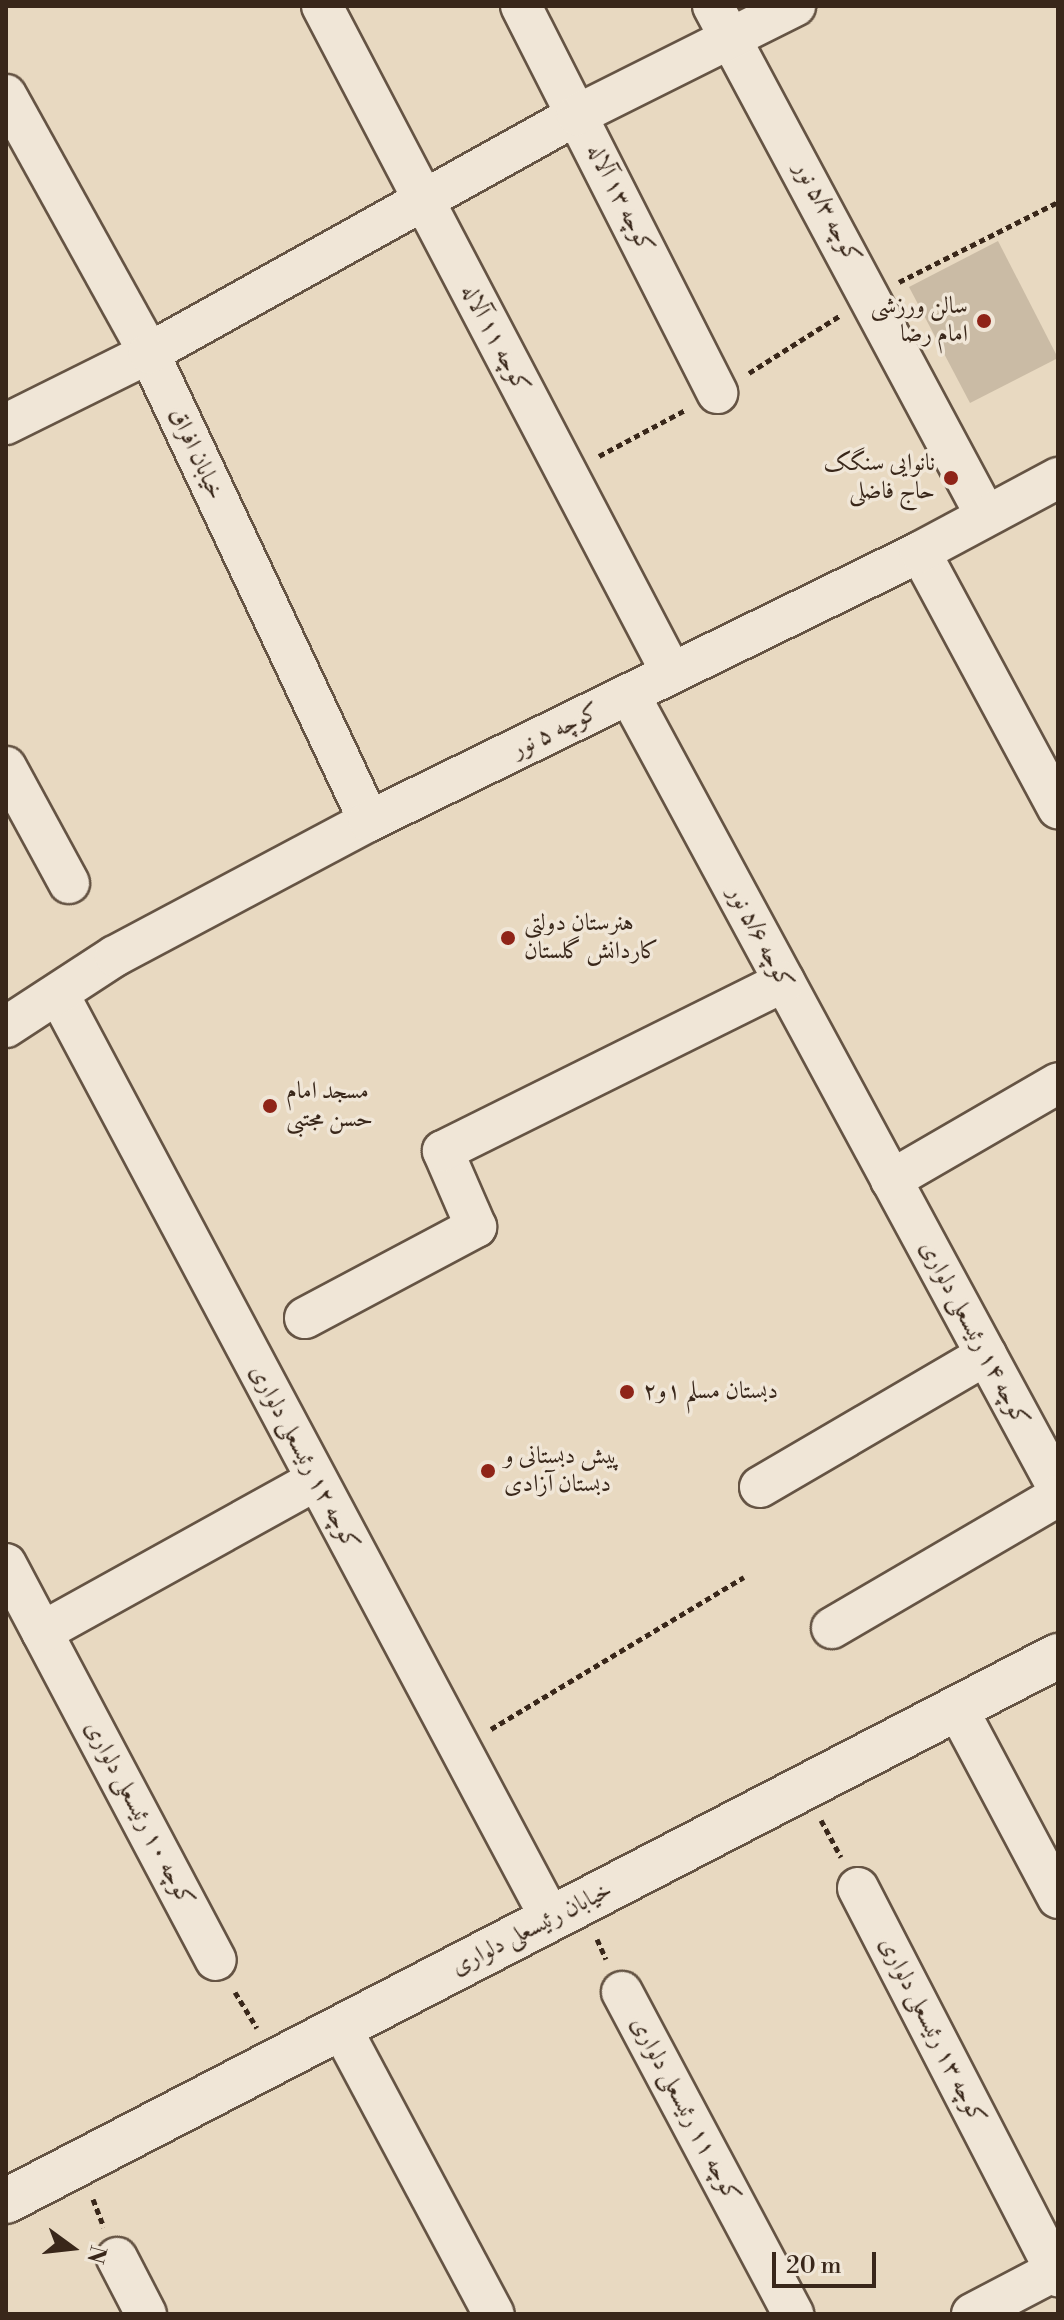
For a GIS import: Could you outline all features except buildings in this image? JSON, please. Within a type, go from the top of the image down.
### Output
[{"type":"street","name":"کوچه ۱۱ آلاله","points":[[322,6],[670,670]]},
{"type":"street","name":"کوچه ۱۳ آلاله","points":[[521,6],[717,393]]},
{"type":"street","points":[[6,424],[149,353],[577,115],[722,23],[795,6]]},
{"type":"street","name":"کوچه ۵/۳ نور","points":[[722,23],[872,296],[986,516]]},
{"type":"street","name":"خیابان افراق","points":[[6,95],[149,353],[369,821]]},
{"type":"street","name":"کوچه ۵ نور","points":[[6,1027],[60,997],[115,956],[369,821],[630,696],[670,670],[920,552],[1058,478]]},
{"type":"street","points":[[920,552],[1058,808]]},
{"type":"street","name":"کوچه ۵/۶ نور","points":[[630,696],[891,1180]]},
{"type":"street","points":[[6,767],[69,883]]},
{"type":"street","points":[[305,1318],[476,1227],[443,1151],[784,982]]},
{"type":"street","name":"کوچه ۱۲ رئیسعلی دلواری","points":[[60,997],[460,1748],[565,1911]]},
{"type":"street","points":[[891,1180],[1058,1083]]},
{"type":"street","name":"کوچه ۱۴ رئیسعلی دلواری","points":[[891,1180],[1058,1488]]},
{"type":"street","points":[[760,1487],[986,1355]]},
{"type":"street","points":[[42,1632],[316,1480]]},
{"type":"street","points":[[832,1628],[1058,1496]]},
{"type":"street","name":"کوچه ۱۰ رئیسعلی دلواری","points":[[6,1564],[216,1960]]},
{"type":"street","name":"خیابان رئیسعلی دلواری","points":[[6,2201],[1058,1656]]},
{"type":"street","points":[[957,1708],[1058,1898]]},
{"type":"street","name":"کوچه ۱۳ رئیسعلی دلواری","points":[[858,1888],[1057,2272]]},
{"type":"street","name":"کوچه ۱۱ رئیسعلی دلواری","points":[[622,1992],[793,2314]]},
{"type":"street","points":[[341,2028],[494,2314]]},
{"type":"street","points":[[117,2258],[146,2314]]},
{"type":"street","points":[[972,2314],[1057,2272]]},
{"type":"path","points":[[872,296],[1058,202]]},
{"type":"path","points":[[460,1748],[744,1577]]},
{"type":"path","points":[[802,1788],[858,1888]]},
{"type":"path","name":"کوچه ۱۱ رئیسعلی دلواری","points":[[565,1911],[622,1992]]},
{"type":"path","points":[[216,1960],[277,2061]]},
{"type":"path","points":[[78,2164],[117,2258]]},
{"type":"shaded area","name":"سالن ورزشی امام رضا","points":[[998,241],[1058,358],[970,403],[909,287]]},
{"type":"place","name":"سالن ورزشی امام رضا","points":[[984,321]]},
{"type":"place","name":"نانوایی سنگک حاج فاضلی","points":[[951,478]]},
{"type":"place","name":"هنرستان دولتی کاردانش گلستان","points":[[508,938]]},
{"type":"place","name":"مسجد امام حسن مجتبی","points":[[270,1106]]},
{"type":"place","name":"دبستان مسلم ۱و۲","points":[[627,1392]]},
{"type":"place","name":"پیش دبستانی و دبستان آزادی","points":[[488,1471]]}]
